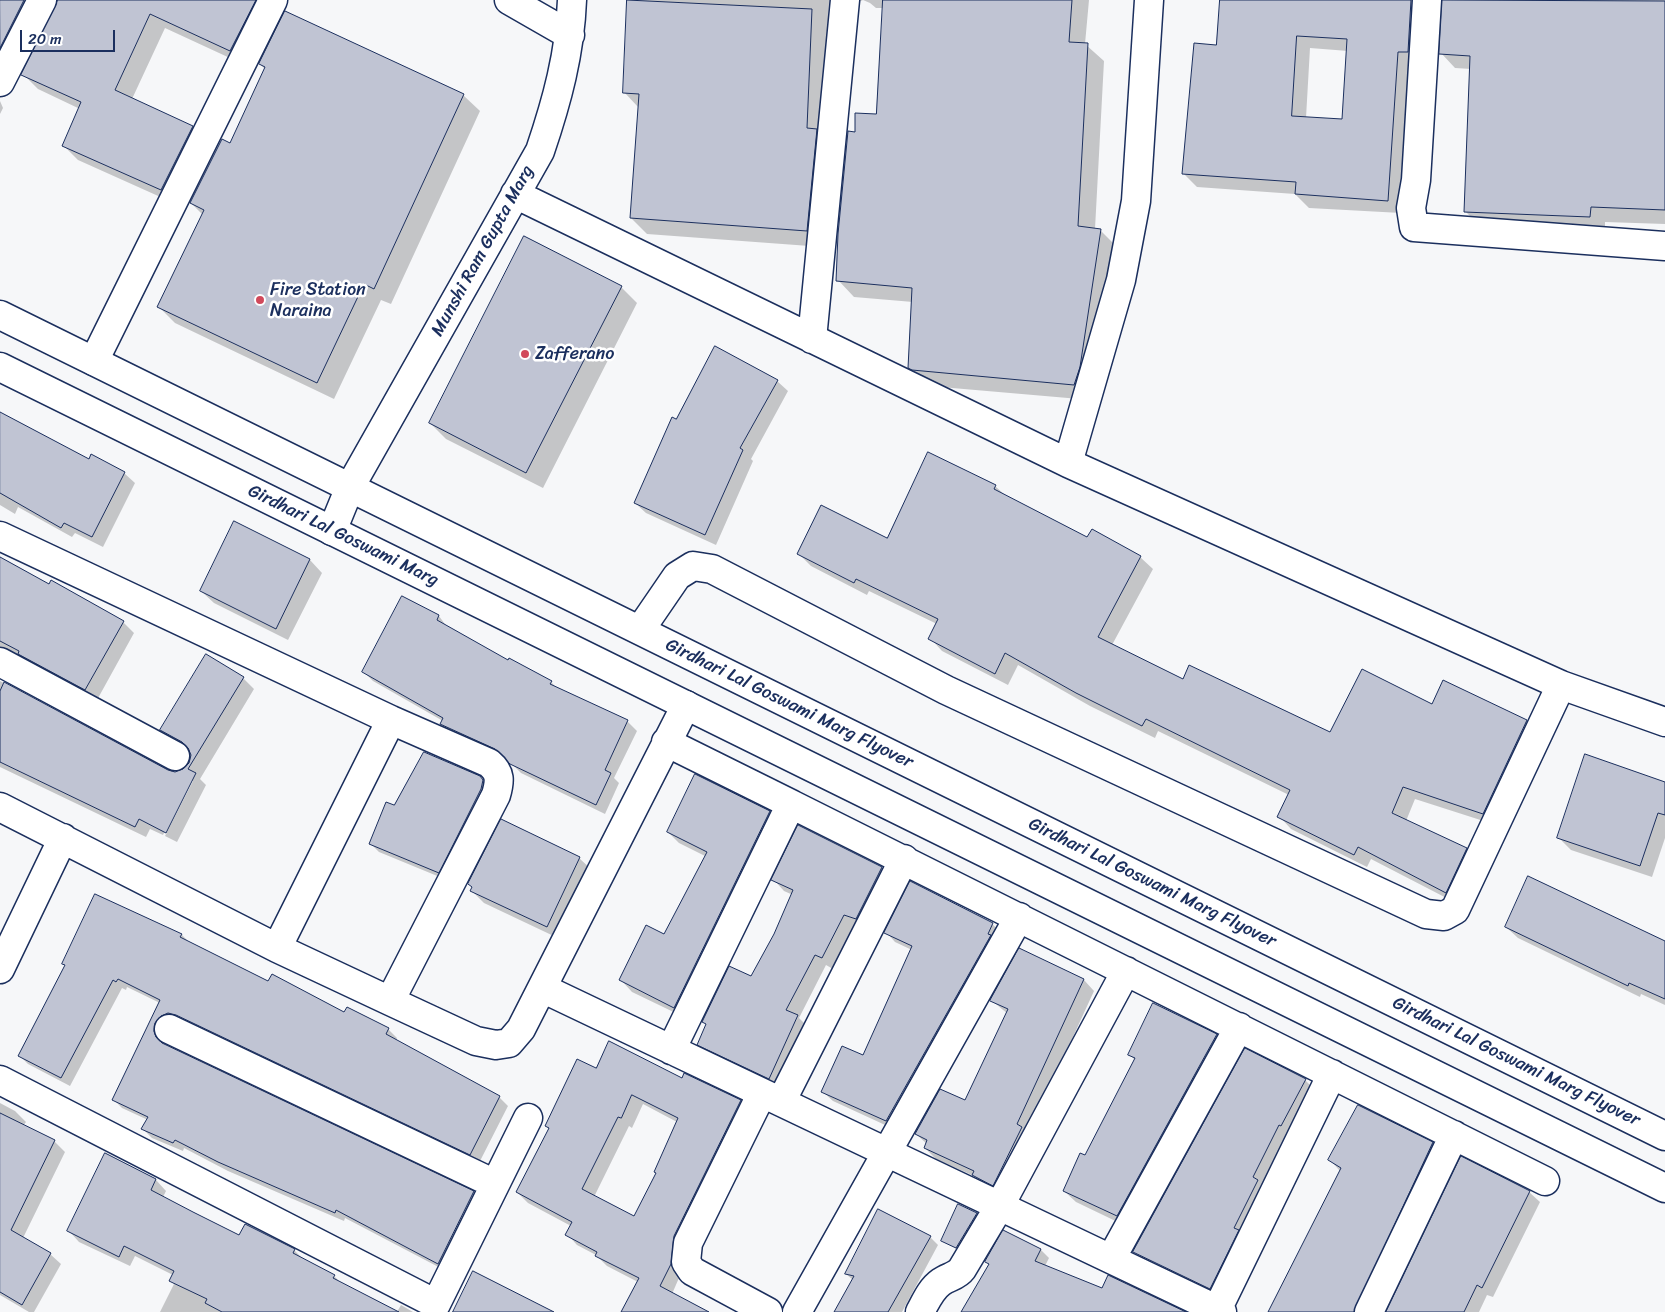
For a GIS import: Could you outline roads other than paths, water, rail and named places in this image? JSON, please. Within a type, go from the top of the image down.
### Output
[{"type":"street","points":[[0,82],[42,0]]},
{"type":"street","points":[[94,362],[274,0]]},
{"type":"street","points":[[509,0],[570,35]]},
{"type":"street","name":"Munshi Ram Gupta Marg","points":[[332,531],[350,487],[540,151],[559,94],[570,35],[572,0]]},
{"type":"street","points":[[812,339],[846,0]]},
{"type":"street","points":[[1068,463],[1121,280],[1136,201],[1149,0]]},
{"type":"street","points":[[1427,0],[1416,180],[1412,208],[1414,227],[1665,246]]},
{"type":"street","points":[[515,194],[1068,463],[1561,685],[1665,722]]},
{"type":"street","points":[[0,316],[640,630],[677,576],[693,566],[712,569],[946,690],[1426,914],[1444,916],[1455,910],[1561,685]]},
{"type":"street","name":"Girdhari Lal Goswami Marg","points":[[0,367],[686,705]]},
{"type":"street","points":[[0,536],[391,720],[490,763],[498,770],[500,780],[496,795],[390,1001]]},
{"type":"street","name":"Girdhari Lal Goswami Marg Flyover","points":[[640,630],[1657,1132]]},
{"type":"street","points":[[0,662],[176,756]]},
{"type":"street","points":[[0,807],[278,948],[476,1041],[496,1045],[509,1043],[521,1029],[686,705],[1665,1188]]},
{"type":"street","points":[[278,948],[391,720]]},
{"type":"street","points":[[666,742],[1019,916],[1545,1181]]},
{"type":"street","points":[[671,1050],[791,804]]},
{"type":"street","points":[[0,968],[63,838]]},
{"type":"street","points":[[768,1312],[692,1271],[686,1262],[688,1243],[772,1097],[904,859]]},
{"type":"street","points":[[797,1312],[888,1153],[1019,916]]},
{"type":"street","points":[[920,1312],[935,1286],[948,1277],[959,1273],[999,1207],[1126,971]]},
{"type":"street","points":[[542,988],[1219,1311],[1332,1074]]},
{"type":"street","points":[[1111,1259],[1239,1027]]},
{"type":"street","points":[[169,1029],[495,1184]]},
{"type":"street","points":[[0,1080],[436,1304],[528,1118]]},
{"type":"street","points":[[1368,1312],[1454,1135]]},
{"type":"place","name":"Fire Station Naraina","points":[[260,300]]},
{"type":"place","name":"Zafferano","points":[[525,354]]}]
